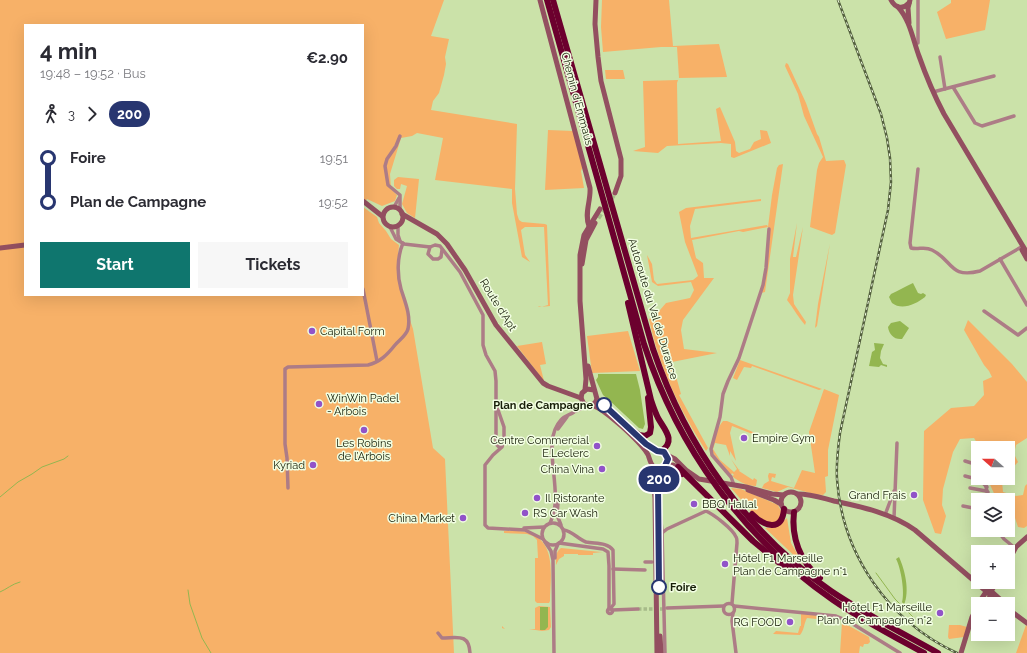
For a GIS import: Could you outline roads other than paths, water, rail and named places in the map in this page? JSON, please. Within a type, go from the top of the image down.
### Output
[{"type":"highway","name":"Autoroute du Val de Durance","points":[[546,0],[644,344],[658,384],[679,428],[760,530],[808,574],[846,601],[938,653]]},
{"type":"highway","name":"Autoroute du Val de Durance","points":[[553,0],[611,191],[612,209],[647,332],[661,373],[673,401],[696,444],[722,483],[747,526],[770,549],[810,583],[856,615],[924,653]]},
{"type":"highway","points":[[608,218],[653,405],[669,438],[668,445],[659,451]]},
{"type":"highway","points":[[627,426],[644,437],[648,435],[650,431],[648,396],[643,365]]},
{"type":"highway","points":[[678,467],[753,541],[799,579],[810,583]]},
{"type":"highway","points":[[658,484],[664,473],[672,470],[677,471],[689,479]]},
{"type":"highway","points":[[722,483],[755,518],[767,524],[777,524],[782,518],[782,507]]},
{"type":"highway","points":[[794,512],[794,533],[804,561],[812,572],[840,592],[846,601]]},
{"type":"main road","name":"Chemin d'Emmaüs","points":[[540,0],[590,188],[589,204]]},
{"type":"main road","points":[[596,0],[595,24],[601,81],[619,159],[617,180],[611,191]]},
{"type":"main road","points":[[891,0],[903,13],[933,92],[1027,259]]},
{"type":"main road","points":[[898,7],[905,7],[910,1]]},
{"type":"main road","points":[[909,27],[908,8],[910,1]]},
{"type":"main road","points":[[364,202],[376,208],[387,209],[394,207],[401,212],[402,219],[399,224],[390,227],[384,222],[382,216],[364,202]]},
{"type":"main road","points":[[589,204],[589,212],[595,219]]},
{"type":"main road","points":[[589,204],[587,218],[589,226]]},
{"type":"main road","points":[[382,216],[387,209]]},
{"type":"main road","points":[[580,301],[584,249],[587,237],[600,209]]},
{"type":"main road","name":"Route d'Apt","points":[[401,212],[419,225],[437,234],[447,244],[465,270],[496,325],[539,378],[548,386],[582,400]]},
{"type":"main road","points":[[595,219],[589,226],[582,239],[580,255],[580,301],[586,379],[582,400],[603,411],[643,448],[648,454],[651,463],[655,498],[657,653]]},
{"type":"main road","name":"Route d'Apt","points":[[399,224],[419,225]]},
{"type":"main road","points":[[0,248],[24,246]]},
{"type":"main road","points":[[1021,246],[1027,253]]},
{"type":"main road","points":[[584,348],[589,374],[594,390],[597,394],[597,399],[646,444],[678,461],[692,475],[701,479],[746,487],[772,494],[784,495],[791,492],[811,495],[894,518],[915,530],[958,568],[994,597]]},
{"type":"main road","points":[[584,390],[594,390]]},
{"type":"main road","name":"Route d'Apt","points":[[563,391],[584,390]]},
{"type":"main road","points":[[591,405],[597,399]]},
{"type":"main road","points":[[651,463],[652,455],[659,451]]},
{"type":"main road","points":[[661,653],[658,484],[668,459],[667,455]]},
{"type":"main road","points":[[651,463],[659,468],[673,465],[686,470]]},
{"type":"main road","points":[[722,483],[770,499],[788,512],[794,512],[807,498],[823,498]]},
{"type":"main road","points":[[798,494],[801,498],[801,503]]},
{"type":"main road","points":[[782,507],[781,498],[784,495]]},
{"type":"main road","points":[[1015,548],[1027,537]]},
{"type":"main road","points":[[958,568],[971,577]]},
{"type":"main road","points":[[985,589],[993,597]]},
{"type":"main road","points":[[985,597],[992,589]]},
{"type":"main road","points":[[987,597],[989,593]]},
{"type":"main road","points":[[1015,615],[1027,623]]},
{"type":"main road","points":[[961,653],[971,620]]},
{"type":"main road","points":[[964,653],[971,632]]},
{"type":"street","points":[[918,0],[918,43]]},
{"type":"street","points":[[940,57],[945,89]]},
{"type":"street","points":[[933,92],[994,76]]},
{"type":"street","points":[[953,87],[978,126],[1014,116]]},
{"type":"street","points":[[400,136],[396,146],[387,159],[385,166],[388,185],[400,195],[401,212]]},
{"type":"street","points":[[918,169],[910,243],[911,248],[914,249],[922,247],[930,249],[938,253],[956,271],[962,273],[972,273],[980,271],[1021,246]]},
{"type":"street","points":[[394,207],[400,195]]},
{"type":"street","points":[[288,488],[285,442],[285,369],[288,367],[368,365],[388,354],[405,335],[408,329],[408,312],[399,279],[399,255],[402,243],[398,235],[399,224]]},
{"type":"street","points":[[390,227],[396,238],[402,243],[430,247],[437,245],[460,272],[483,315],[484,323],[482,340],[486,355],[494,368],[496,376],[496,444],[493,455]]},
{"type":"street","points":[[722,483],[731,477],[710,452],[720,417],[723,394],[739,358],[763,285],[769,229]]},
{"type":"street","points":[[421,246],[428,252],[431,258],[436,260],[439,258],[446,258],[450,260]]},
{"type":"street","points":[[428,252],[430,247]]},
{"type":"street","points":[[439,258],[442,255],[442,250]]},
{"type":"street","points":[[1000,259],[1027,305]]},
{"type":"street","points":[[364,294],[377,361]]},
{"type":"street","points":[[984,311],[1018,335],[1027,328]]},
{"type":"street","points":[[578,410],[582,400]]},
{"type":"street","points":[[496,402],[503,425],[504,441],[501,447],[484,466],[484,524],[488,528],[513,529],[544,527]]},
{"type":"street","points":[[554,653],[553,560],[551,551],[544,541],[542,533],[544,527],[553,517],[555,503],[556,484],[552,445],[554,433],[560,420],[584,406],[591,405]]},
{"type":"street","points":[[554,653],[554,560],[555,551],[564,536],[564,530],[557,515],[558,483],[555,457],[555,438],[558,428],[562,422],[571,414]]},
{"type":"street","points":[[496,428],[499,424],[503,425]]},
{"type":"street","points":[[894,518],[897,443]]},
{"type":"street","points":[[496,444],[501,447]]},
{"type":"street","points":[[965,461],[971,463]]},
{"type":"street","points":[[965,476],[985,484],[988,492]]},
{"type":"street","points":[[885,515],[895,486]]},
{"type":"street","points":[[970,488],[986,490],[988,492]]},
{"type":"street","points":[[658,505],[662,523],[665,653]]},
{"type":"street","points":[[963,506],[971,508]]},
{"type":"street","points":[[662,533],[667,529],[706,512],[714,515],[734,532],[737,543],[732,590],[732,604],[734,612],[732,621],[736,653]]},
{"type":"street","points":[[550,522],[561,525]]},
{"type":"street","points":[[662,523],[672,527]]},
{"type":"street","points":[[513,529],[530,532],[551,545],[558,544],[603,549],[608,552],[612,610]]},
{"type":"street","points":[[564,530],[567,530],[585,542],[606,545],[611,548],[613,552],[614,604],[612,610]]},
{"type":"street","points":[[1002,537],[1011,545]]},
{"type":"street","points":[[645,562],[652,562]]},
{"type":"street","points":[[613,569],[645,570]]},
{"type":"street","points":[[667,608],[713,607],[732,604],[750,608]]},
{"type":"street","points":[[724,606],[724,611]]},
{"type":"street","points":[[713,607],[720,608],[728,614],[732,621]]},
{"type":"street","points":[[728,614],[739,608],[750,608],[836,616],[848,621],[900,653]]},
{"type":"street","points":[[612,610],[638,609]]},
{"type":"street","points":[[438,632],[442,638],[465,639],[470,646],[470,653]]},
{"type":"waterway","points":[[0,497],[18,482],[42,467],[64,459],[68,456]]},
{"type":"waterway","points":[[876,573],[895,599],[914,619]]},
{"type":"waterway","points":[[0,592],[20,582]]},
{"type":"waterway","points":[[188,590],[190,604],[202,638],[211,653]]},
{"type":"tunnel","points":[[598,218],[615,193]]},
{"type":"tunnel","points":[[638,609],[666,609]]},
{"type":"railway","points":[[838,0],[881,114],[890,158],[891,182],[888,210],[840,433],[837,456],[837,479],[841,507],[848,533],[859,559],[873,582],[890,604],[910,623],[932,639],[957,653]]},
{"type":"place","name":"Capital Form","points":[[312,331]]},
{"type":"place","name":"WinWin Padel - Arbois","points":[[319,404]]},
{"type":"place","name":"Plan de Campagne","points":[[604,405]]},
{"type":"place","name":"Les Robins de l’Arbois","points":[[364,430]]},
{"type":"place","name":"Empire Gym","points":[[744,438]]},
{"type":"place","name":"Centre Commercial E.Leclerc","points":[[597,446]]},
{"type":"place","name":"Kyriad","points":[[313,465]]},
{"type":"place","name":"China Vina","points":[[602,469]]},
{"type":"place","name":"Grand Frais","points":[[914,495]]},
{"type":"place","name":"Il Ristorante","points":[[537,498]]},
{"type":"place","name":"BBQ Hallal","points":[[694,504]]},
{"type":"place","name":"RS Car Wash","points":[[525,513]]},
{"type":"place","name":"China Market","points":[[463,518]]},
{"type":"place","name":"Hôtel F1 Marseille Plan de Campagne n°1","points":[[725,564]]},
{"type":"place","name":"Foire","points":[[659,587]]},
{"type":"place","name":"Hôtel F1 Marseille Plan de Campagne n°2","points":[[940,613]]},
{"type":"place","name":"RG FOOD","points":[[790,622]]}]
